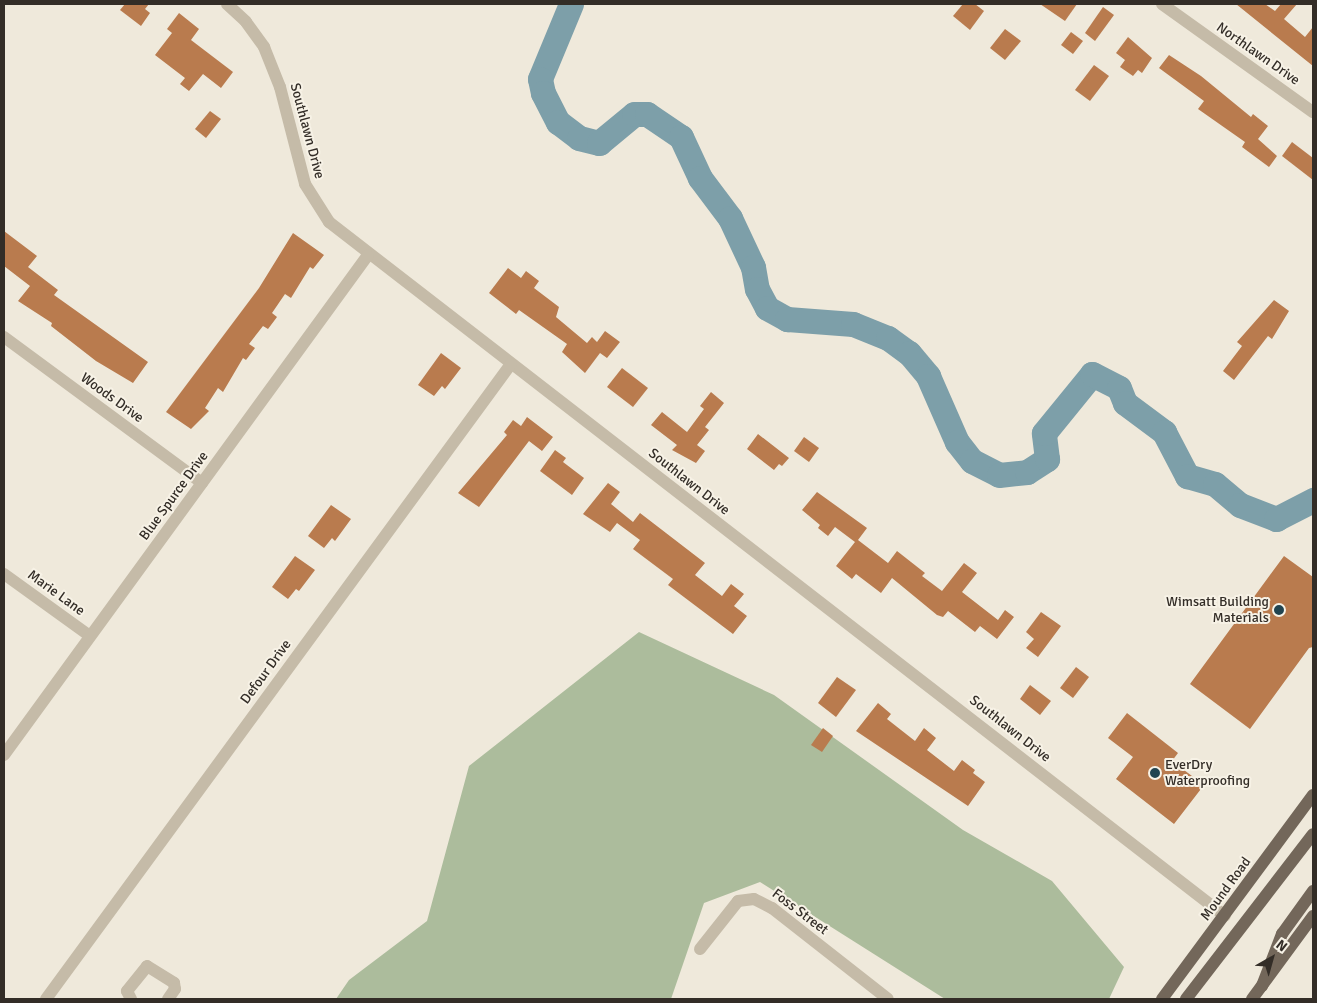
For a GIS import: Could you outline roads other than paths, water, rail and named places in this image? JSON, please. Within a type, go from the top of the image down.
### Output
[{"type":"main road","name":"Mound Road","points":[[1162,999],[1226,916],[1313,795]]},
{"type":"main road","points":[[1186,999],[1313,834]]},
{"type":"main road","points":[[1262,986],[1282,934],[1312,894]]},
{"type":"main road","points":[[1252,999],[1313,916]]},
{"type":"street","name":"Southlawn Drive","points":[[227,4],[246,22],[264,47],[280,87],[305,184],[329,222],[368,256],[511,364],[1226,916]]},
{"type":"street","name":"Northlawn Drive","points":[[1162,4],[1313,112]]},
{"type":"street","name":"Blue Spurce Drive","points":[[4,755],[368,256]]},
{"type":"street","name":"Woods Drive","points":[[4,338],[202,483]]},
{"type":"street","name":"Defour Drive","points":[[46,999],[511,364]]},
{"type":"street","name":"Marie Lane","points":[[4,574],[90,636]]},
{"type":"street","name":"Foss Street","points":[[700,949],[738,902],[754,899],[772,908],[888,999]]},
{"type":"street","points":[[131,999],[127,991],[147,966],[174,983],[175,989],[168,999]]},
{"type":"waterway","points":[[571,4],[540,79],[543,93],[558,122],[579,138],[599,143],[634,114],[647,114],[681,137],[700,178],[730,218],[753,267],[757,289],[767,308],[787,319],[853,324],[888,338],[909,353],[928,376],[957,442],[972,461],[999,475],[1027,472],[1047,459],[1044,433],[1092,374],[1119,388],[1125,403],[1164,432],[1187,476],[1215,484],[1240,505],[1276,519],[1313,500]]},
{"type":"place","name":"Wimsatt Building Materials","points":[[1279,610]]},
{"type":"place","name":"EverDry Waterproofing","points":[[1155,773]]}]
